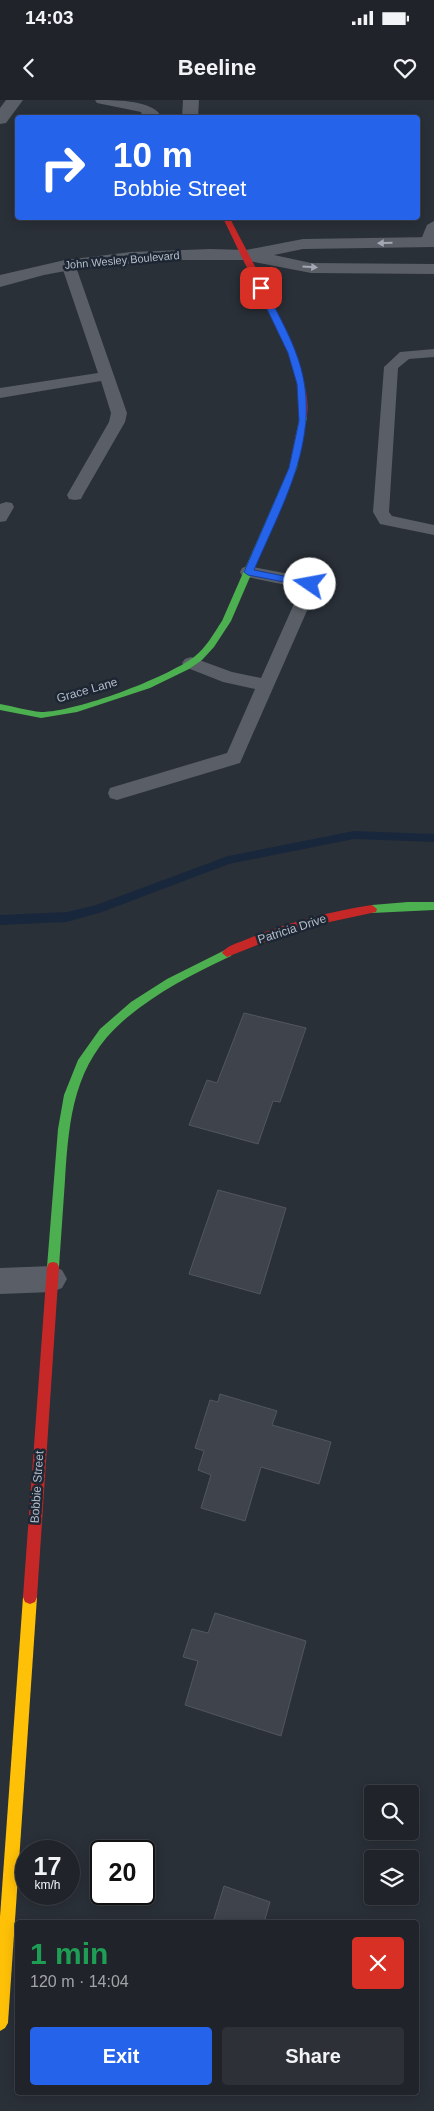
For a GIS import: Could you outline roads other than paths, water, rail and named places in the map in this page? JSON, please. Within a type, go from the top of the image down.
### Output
[{"type":"street","points":[[0,119],[15,100]]},
{"type":"street","points":[[104,100],[139,106],[150,113],[150,115]]},
{"type":"street","points":[[190,115],[191,100]]},
{"type":"street","points":[[185,668],[212,644],[226,621],[293,468],[303,421],[301,384],[292,353],[227,220]]},
{"type":"street","name":"John Wesley Boulevard","points":[[0,281],[68,264],[143,256],[245,255],[303,244],[431,242]]},
{"type":"street","name":"John Wesley Boulevard","points":[[245,255],[292,266],[312,268],[434,268]]},
{"type":"street","name":"Grace Lane","points":[[0,707],[40,715],[68,712],[140,689],[185,668]]},
{"type":"street","name":"Patricia Drive","points":[[160,988],[214,959],[272,933],[314,919],[391,906],[434,906]]},
{"type":"street","name":"Bobbie Street","points":[[0,2023],[63,1125],[72,1090],[81,1066],[96,1042],[116,1021],[160,988]]},
{"type":"street","points":[[0,1281],[52,1279]]},
{"type":"lane","points":[[431,242],[434,225]]},
{"type":"lane","points":[[68,264],[119,413],[117,422],[75,495]]},
{"type":"lane","points":[[434,353],[404,355],[391,367],[380,512],[386,520],[434,530]]},
{"type":"lane","points":[[0,393],[106,376]]},
{"type":"lane","points":[[118,794],[234,758],[313,578],[248,572]]},
{"type":"lane","points":[[185,668],[266,685]]},
{"type":"waterway","points":[[0,920],[67,917],[98,909],[228,860],[354,835],[434,838]]}]
